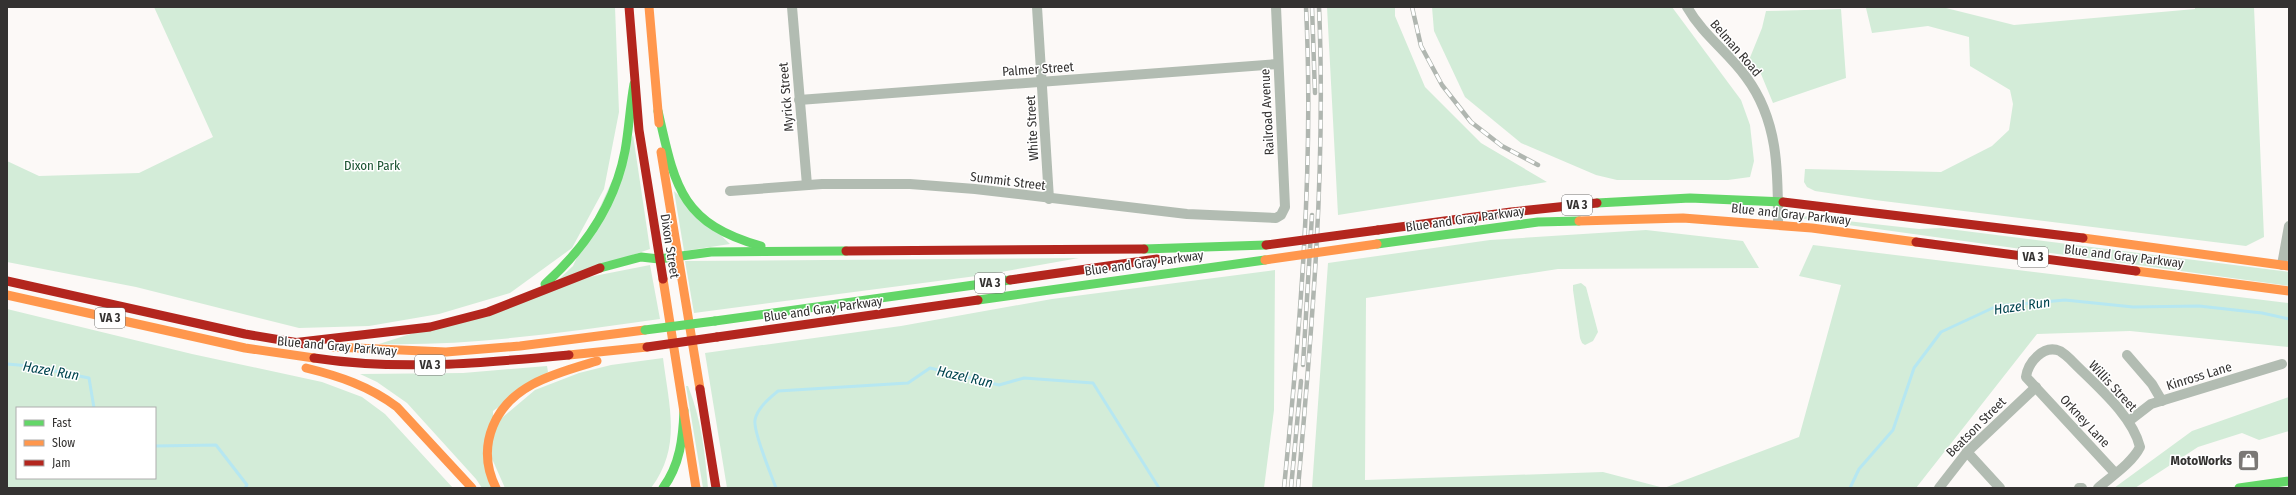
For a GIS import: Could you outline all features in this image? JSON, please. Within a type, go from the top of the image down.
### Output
[{"type":"main road","name":"Dixon Street","points":[[629,7],[634,84],[659,259],[696,488]]},
{"type":"main road","name":"Dixon Street","points":[[649,7],[660,146],[716,488]]},
{"type":"main road","points":[[530,295],[560,271],[576,254],[590,235],[609,203],[619,176],[626,150],[634,84]]},
{"type":"main road","points":[[658,111],[676,182],[683,196],[696,213],[716,229],[738,240],[758,246],[790,251]]},
{"type":"main road","name":"Blue and Gray Parkway","points":[[7,281],[292,343],[370,350],[445,352],[505,348],[715,321],[1378,230],[1477,215],[1608,202],[1695,198],[1778,201],[1885,213],[2286,265]]},
{"type":"main road","name":"Blue and Gray Parkway","points":[[7,295],[214,341],[286,355],[331,361],[423,366],[506,362],[647,347],[1538,222],[1683,218],[1778,224],[2289,291]]},
{"type":"main road","points":[[292,343],[398,332],[430,327],[481,314],[610,265],[641,257],[659,259],[711,252],[1148,249],[1266,245]]},
{"type":"main road","points":[[214,341],[354,381],[370,388],[397,407],[472,488]]},
{"type":"main road","points":[[496,488],[487,466],[487,453],[492,426],[504,405],[524,389],[556,373],[647,347]]},
{"type":"main road","points":[[663,488],[675,470],[680,449],[684,410]]},
{"type":"main road","points":[[2239,488],[2289,481]]},
{"type":"street","name":"Myrick Street","points":[[792,7],[807,186]]},
{"type":"street","name":"White Street","points":[[1037,7],[1043,82],[1049,199]]},
{"type":"street","name":"Railroad Avenue","points":[[1276,7],[1285,207],[1281,215]]},
{"type":"street","name":"Belman Road","points":[[1687,7],[1702,30],[1746,77],[1764,108],[1774,143],[1778,224]]},
{"type":"street","name":"Palmer Street","points":[[800,100],[1278,64]]},
{"type":"street","name":"Summit Street","points":[[730,191],[807,186],[910,184],[1187,214],[1273,219],[1281,215]]},
{"type":"street","points":[[2286,265],[2289,226]]},
{"type":"street","name":"Willis Street","points":[[2036,387],[2026,377],[2028,366],[2042,352],[2052,349],[2060,351],[2070,359],[2129,421],[2140,447],[2136,454],[2098,488]]},
{"type":"street","points":[[2127,356],[2152,384],[2162,401]]},
{"type":"street","name":"Kinross Lane","points":[[2129,421],[2151,404],[2282,364]]},
{"type":"street","name":"Beatson Street","points":[[1939,488],[1967,452],[2036,387]]},
{"type":"street","name":"Orkney Lane","points":[[2036,387],[2115,473]]},
{"type":"street","points":[[1967,452],[2000,488]]},
{"type":"green space","name":"Dixon Park","points":[[154,7],[615,7],[619,112],[604,189],[572,248],[510,293],[439,314],[369,326],[299,328],[136,287],[7,262],[7,161],[39,176],[139,173],[213,137]]},
{"type":"green space","points":[[1327,7],[1395,7],[1395,16],[1425,87],[1481,143],[1547,182],[1338,215]]},
{"type":"green space","points":[[1432,7],[1672,7],[1741,100],[1750,125],[1754,161],[1750,177],[1728,180],[1617,180],[1596,175],[1521,143],[1465,97],[1434,31]]},
{"type":"green space","points":[[1942,7],[2014,25],[2195,9],[2195,7],[2254,7],[2264,237],[2246,246],[1875,200],[1815,191],[1807,187],[1804,182],[1805,169],[1941,172],[1992,146],[2009,130],[2013,104],[2010,90],[1970,66],[1969,37],[1928,26],[1872,33],[1866,8]]},
{"type":"green space","points":[[1841,9],[1846,78],[1773,103],[1761,74],[1749,60],[1762,28],[1766,11]]},
{"type":"green space","points":[[633,135],[650,249],[557,281],[573,266]]},
{"type":"green space","points":[[674,191],[730,244],[684,251]]},
{"type":"green space","points":[[1802,216],[1919,229],[1941,228],[2289,272],[2289,286],[1798,218]]},
{"type":"green space","points":[[1646,230],[1743,241],[1759,268],[1558,269],[1366,298],[1365,480],[1603,472],[1664,488],[1312,488],[1328,263],[1490,240]]},
{"type":"green space","points":[[1813,245],[2289,303],[2289,347],[2130,331],[2037,334],[1916,488],[1664,488],[1799,437],[1841,285],[1799,276]]},
{"type":"green space","points":[[1079,258],[984,275],[694,313],[685,261]]},
{"type":"green space","points":[[650,265],[660,319],[520,337],[450,343],[379,344],[589,277]]},
{"type":"green space","points":[[1275,270],[1274,410],[1264,488],[727,488],[705,353],[901,326],[1052,299]]},
{"type":"green space","points":[[1581,283],[1586,287],[1598,332],[1593,341],[1585,345],[1582,343],[1580,338],[1573,290],[1573,285]]},
{"type":"green space","points":[[7,309],[192,354],[322,382],[362,397],[385,414],[453,488],[7,488]]},
{"type":"green space","points":[[663,358],[670,409],[670,442],[667,457],[661,473],[651,488],[505,488],[489,452],[497,422],[535,390],[579,373],[611,365]]},
{"type":"green space","points":[[547,366],[548,372],[493,411],[492,488],[482,488],[476,479],[407,403],[377,382],[360,374],[463,373]]},
{"type":"green space","points":[[686,386],[688,386],[699,423],[704,449],[708,488],[703,488]]},
{"type":"green space","points":[[2289,397],[2289,431],[2259,440],[2242,433],[2198,447],[2135,488],[2114,488],[2192,431]]},
{"type":"waterway","name":"Hazel Run","points":[[1850,488],[1859,469],[1893,430],[1914,368],[1941,332],[1997,306],[2065,300],[2133,307],[2199,306],[2262,313],[2289,319]]},
{"type":"waterway","name":"Hazel Run","points":[[7,364],[30,366],[89,378],[94,407]]},
{"type":"waterway","name":"Hazel Run","points":[[776,488],[759,443],[755,420],[761,407],[778,391],[908,383],[930,368],[999,385],[1024,378],[1093,383],[1159,488]]},
{"type":"waterway","name":"Hazel Run","points":[[156,446],[216,445],[247,485],[245,488]]},
{"type":"railway","points":[[1284,488],[1300,308],[1307,188],[1308,67],[1306,7]]},
{"type":"railway","points":[[1312,7],[1315,93]]},
{"type":"railway","points":[[1298,488],[1313,308],[1319,188],[1321,128],[1319,7]]},
{"type":"railway","points":[[1412,7],[1421,46],[1442,85],[1471,122],[1502,146],[1538,165]]},
{"type":"railway","points":[[1303,365],[1312,215]]},
{"type":"railway","points":[[1291,488],[1301,381]]},
{"type":"traffic: fast","points":[[545,284],[560,270],[585,240],[606,207],[614,189],[625,151],[634,84]]},
{"type":"traffic: fast","points":[[658,111],[670,160],[677,181],[686,198],[697,213],[713,226],[734,237],[761,246]]},
{"type":"traffic: fast","points":[[1597,203],[1690,198],[1783,202]]},
{"type":"traffic: fast","points":[[1377,244],[1538,222],[1579,221]]},
{"type":"traffic: fast","points":[[1144,249],[1266,245]]},
{"type":"traffic: fast","points":[[600,268],[641,257],[659,259],[711,252],[846,251]]},
{"type":"traffic: fast","points":[[978,300],[1265,260]]},
{"type":"traffic: fast","points":[[715,321],[1010,280]]},
{"type":"traffic: fast","points":[[645,330],[715,321]]},
{"type":"traffic: fast","points":[[663,488],[669,479],[680,451],[684,410]]},
{"type":"traffic: fast","points":[[2239,488],[2289,481]]},
{"type":"traffic: slow","points":[[649,7],[659,123]]},
{"type":"traffic: slow","points":[[661,152],[700,389]]},
{"type":"traffic: slow","points":[[1579,221],[1683,218],[1812,228],[1916,242]]},
{"type":"traffic: slow","points":[[2083,238],[2289,266]]},
{"type":"traffic: slow","points":[[1265,260],[1377,244]]},
{"type":"traffic: slow","points":[[2136,271],[2289,291]]},
{"type":"traffic: slow","points":[[663,279],[696,488]]},
{"type":"traffic: slow","points":[[7,295],[245,348],[314,358]]},
{"type":"traffic: slow","points":[[333,347],[446,352],[520,346],[645,330]]},
{"type":"traffic: slow","points":[[569,355],[647,347]]},
{"type":"traffic: slow","points":[[496,488],[488,465],[487,450],[490,434],[501,412],[511,400],[536,382],[566,370],[597,361]]},
{"type":"traffic: slow","points":[[306,368],[365,388],[376,393],[397,407],[472,488]]},
{"type":"traffic: jam","points":[[629,7],[639,130],[663,279]]},
{"type":"traffic: jam","points":[[1783,202],[2083,238]]},
{"type":"traffic: jam","points":[[1378,230],[1511,212],[1597,203]]},
{"type":"traffic: jam","points":[[1266,245],[1378,230]]},
{"type":"traffic: jam","points":[[1916,242],[2136,271]]},
{"type":"traffic: jam","points":[[846,251],[1144,249]]},
{"type":"traffic: jam","points":[[1010,280],[1157,259]]},
{"type":"traffic: jam","points":[[292,343],[430,327],[488,312],[600,268]]},
{"type":"traffic: jam","points":[[7,281],[245,334],[305,344]]},
{"type":"traffic: jam","points":[[717,337],[978,300]]},
{"type":"traffic: jam","points":[[647,347],[717,337]]},
{"type":"traffic: jam","points":[[314,358],[346,362],[410,365],[505,361],[569,355]]},
{"type":"traffic: jam","points":[[700,389],[716,488]]},
{"type":"place","name":"MotoWorks","points":[[2248,460]]}]
